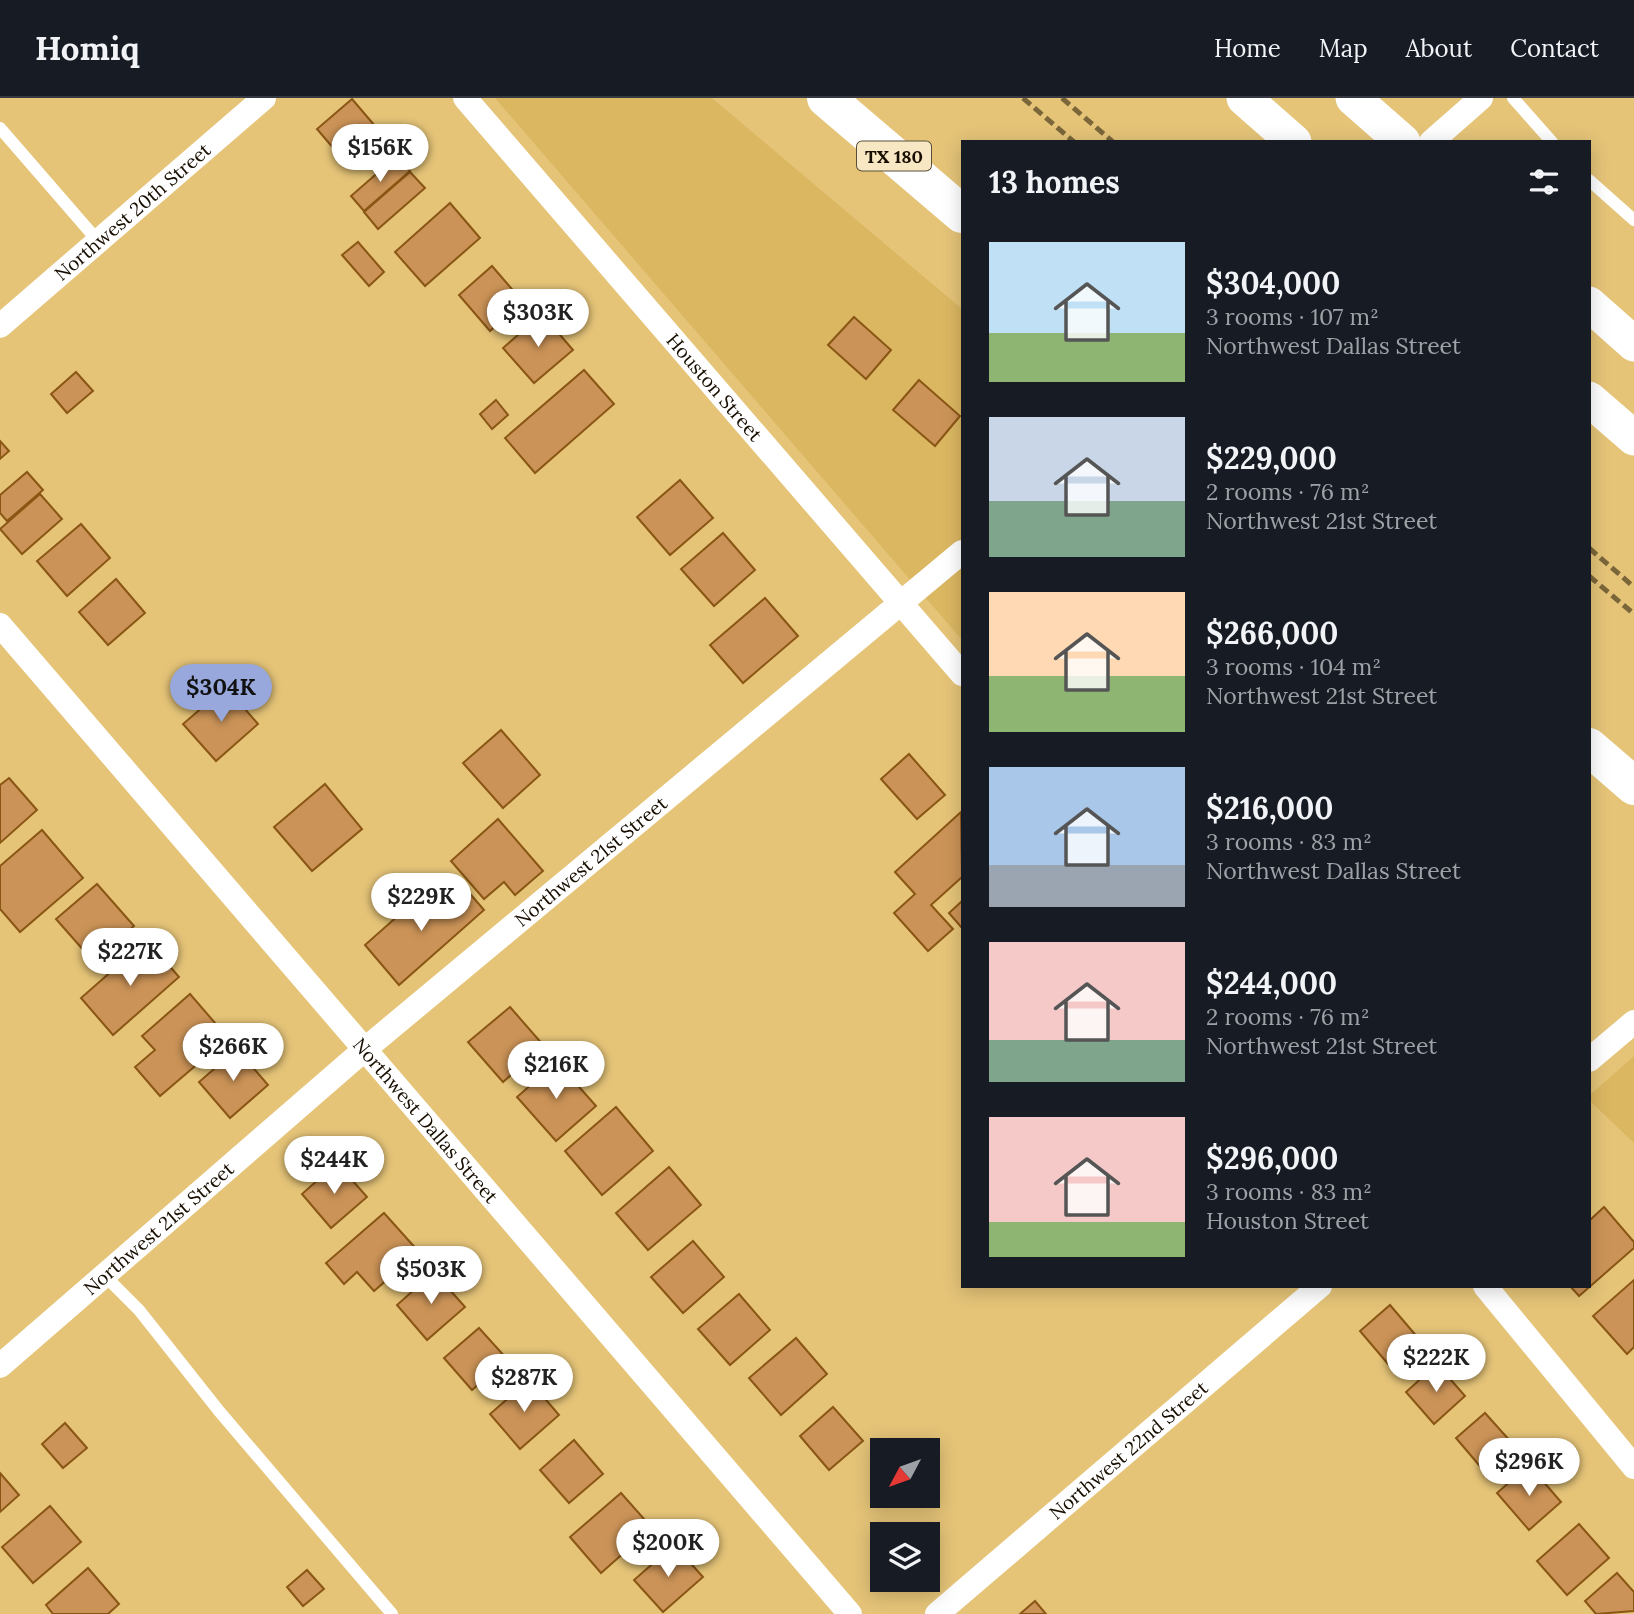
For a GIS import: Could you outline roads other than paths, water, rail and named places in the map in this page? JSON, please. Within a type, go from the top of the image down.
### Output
[{"type":"main road","name":"TX 180","points":[[827,98],[961,213]]},
{"type":"main road","points":[[1244,98],[1292,140]]},
{"type":"main road","points":[[1353,98],[1401,140]]},
{"type":"main road","points":[[1591,306],[1634,344]]},
{"type":"main road","points":[[1591,401],[1634,438]]},
{"type":"main road","points":[[1591,749],[1634,786]]},
{"type":"street","name":"Northwest 20th Street","points":[[0,326],[264,98]]},
{"type":"street","name":"Houston Street","points":[[465,98],[961,673]]},
{"type":"street","points":[[1433,140],[1481,98]]},
{"type":"street","name":"Northwest 21st Street","points":[[0,1366],[364,1050],[902,605],[959,561]]},
{"type":"street","name":"Northwest Dallas Street","points":[[0,625],[850,1614]]},
{"type":"street","points":[[1591,1058],[1634,1023]]},
{"type":"street","name":"Northwest 22nd Street","points":[[937,1614],[1318,1288]]},
{"type":"street","points":[[1487,1288],[1634,1467]]},
{"type":"lane","points":[[1513,98],[1550,140]]},
{"type":"lane","points":[[0,128],[98,241]]},
{"type":"lane","points":[[1591,182],[1634,220]]},
{"type":"lane","points":[[104,1275],[139,1310],[219,1411],[392,1614]]},
{"type":"railway","points":[[1023,98],[1072,140]]},
{"type":"railway","points":[[1062,98],[1111,140]]},
{"type":"railway","points":[[1591,550],[1634,587]]},
{"type":"railway","points":[[1591,578],[1634,614]]}]
